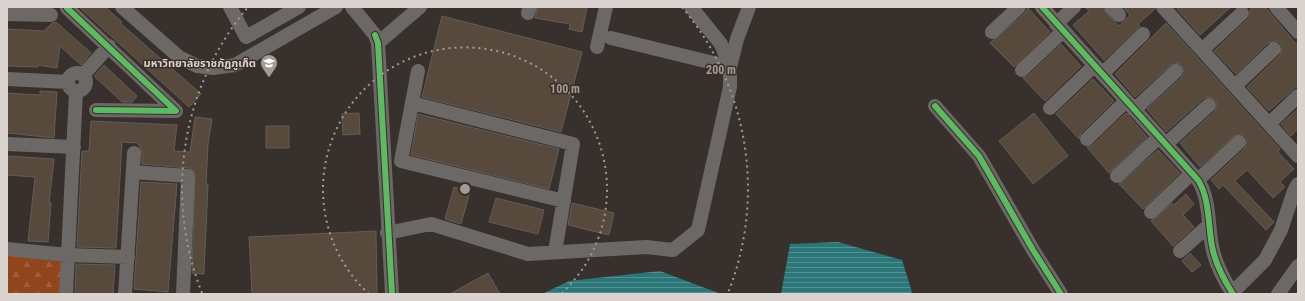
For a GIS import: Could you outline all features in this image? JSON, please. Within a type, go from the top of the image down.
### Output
[{"type":"street","points":[[122,7],[178,57],[197,66],[213,68],[235,65],[336,7]]},
{"type":"street","points":[[230,7],[246,37],[300,7]]},
{"type":"street","points":[[352,7],[377,39],[392,294]]},
{"type":"street","points":[[377,39],[420,7]]},
{"type":"street","points":[[597,47],[606,7]]},
{"type":"street","points":[[691,7],[721,44],[730,67]]},
{"type":"street","points":[[388,233],[430,224],[528,254],[646,247],[673,250],[698,230],[730,87],[730,67],[737,39],[749,7]]},
{"type":"street","points":[[992,32],[1019,7]]},
{"type":"street","points":[[1042,7],[1195,177],[1205,196],[1216,263],[1233,294],[1265,260],[1281,230],[1294,191],[1298,184]]},
{"type":"street","points":[[1022,70],[1060,28],[1074,7]]},
{"type":"street","points":[[1276,7],[1298,32]]},
{"type":"street","points":[[67,8],[109,46],[176,111],[96,110]]},
{"type":"street","points":[[1170,9],[1202,50],[1298,156]]},
{"type":"street","points":[[1202,50],[1242,12]]},
{"type":"street","points":[[7,14],[51,15]]},
{"type":"street","points":[[1050,108],[1143,34]]},
{"type":"street","points":[[611,38],[730,67]]},
{"type":"street","points":[[7,79],[84,89],[86,86],[86,80],[83,75],[109,46]]},
{"type":"street","points":[[1235,86],[1274,49]]},
{"type":"street","points":[[1087,139],[1176,70]]},
{"type":"street","points":[[418,71],[401,161],[564,201]]},
{"type":"street","points":[[66,294],[74,147],[72,87]]},
{"type":"street","points":[[1269,124],[1298,96]]},
{"type":"street","points":[[412,103],[573,144],[556,252]]},
{"type":"street","points":[[1117,176],[1210,105]]},
{"type":"street","points":[[935,106],[979,156],[1033,250],[1061,294]]},
{"type":"street","points":[[1151,212],[1239,142]]},
{"type":"street","points":[[7,144],[74,147]]},
{"type":"street","points":[[126,294],[134,153]]},
{"type":"street","points":[[133,172],[188,176],[183,294]]},
{"type":"street","points":[[1180,251],[1209,225]]},
{"type":"street","points":[[7,249],[68,254],[128,256]]},
{"type":"street","points":[[1278,294],[1298,266]]},
{"type":"green space","points":[[7,255],[63,257],[61,294],[7,294]]},
{"type":"water","points":[[838,242],[902,260],[912,292],[909,294],[781,294],[790,244]]},
{"type":"water","points":[[660,271],[721,294],[542,294],[569,281]]},
{"type":"building","points":[[79,7],[105,7],[122,22],[120,23],[201,94],[189,107]]},
{"type":"building","points":[[538,7],[587,7],[582,32],[569,29],[570,24],[535,18]]},
{"type":"building","points":[[1085,7],[1101,7],[1119,26],[1130,15],[1123,7],[1155,7],[1155,9],[1138,24],[1140,26],[1104,60],[1073,25],[1089,11]]},
{"type":"building","points":[[1179,7],[1231,7],[1200,35],[1177,9]]},
{"type":"building","points":[[1253,7],[1265,7],[1298,46],[1298,85],[1269,111],[1247,87],[1280,55],[1282,47],[1280,43],[1276,41],[1268,43],[1236,74],[1214,51],[1248,19],[1250,10]]},
{"type":"building","points":[[1028,8],[1050,32],[1014,67],[990,43],[1025,13]]},
{"type":"building","points":[[442,16],[582,52],[561,132],[422,97]]},
{"type":"building","points":[[56,22],[91,53],[81,65],[60,46],[57,68],[38,65],[38,67],[7,66],[7,29],[44,31],[51,24]]},
{"type":"building","points":[[1166,23],[1280,149],[1278,152],[1294,169],[1280,182],[1285,187],[1273,198],[1247,170],[1235,181],[1274,222],[1266,230],[1223,185],[1219,189],[1211,180],[1245,148],[1247,140],[1245,136],[1241,134],[1234,136],[1200,167],[1180,143],[1215,111],[1217,104],[1215,99],[1208,97],[1204,98],[1166,132],[1147,109],[1182,77],[1184,73],[1182,66],[1178,63],[1171,65],[1135,97],[1115,74]]},
{"type":"building","points":[[1061,44],[1081,66],[1045,101],[1023,78],[1028,76]]},
{"type":"building","points":[[104,65],[137,96],[132,102],[122,102],[94,76]]},
{"type":"building","points":[[1093,79],[1114,101],[1081,133],[1079,139],[1056,114]]},
{"type":"building","points":[[40,91],[57,92],[54,138],[7,133],[7,93],[40,95]]},
{"type":"building","points":[[1298,109],[1298,129],[1291,136],[1281,124]]},
{"type":"building","points":[[359,113],[360,134],[343,135],[342,114]]},
{"type":"building","points":[[1034,113],[1068,156],[1033,184],[999,141]]},
{"type":"building","points":[[1126,113],[1147,137],[1109,173],[1087,147],[1093,145]]},
{"type":"building","points":[[418,114],[559,149],[549,189],[411,155]]},
{"type":"building","points":[[195,117],[212,119],[208,144],[206,184],[208,184],[204,274],[192,273],[195,172],[189,168],[142,164],[142,153],[138,143],[122,142],[116,248],[77,247],[82,151],[89,151],[91,121],[177,125],[174,151],[190,152]]},
{"type":"building","points":[[266,126],[289,126],[289,148],[266,148]]},
{"type":"building","points":[[1158,150],[1180,173],[1143,209],[1119,184]]},
{"type":"building","points":[[7,156],[54,159],[49,203],[51,203],[48,242],[28,241],[35,177],[7,175]]},
{"type":"building","points":[[141,182],[177,184],[168,292],[134,289]]},
{"type":"building","points":[[454,187],[470,192],[461,224],[445,219]]},
{"type":"building","points":[[1186,194],[1194,204],[1183,215],[1194,227],[1173,246],[1151,221],[1172,203],[1174,205]]},
{"type":"building","points":[[496,198],[544,210],[538,234],[489,222]]},
{"type":"building","points":[[572,203],[614,213],[609,235],[568,225]]},
{"type":"building","points":[[376,231],[377,294],[252,294],[249,237]]},
{"type":"building","points":[[1190,253],[1201,265],[1192,272],[1182,261]]},
{"type":"building","points":[[76,264],[115,265],[113,294],[75,294]]},
{"type":"building","points":[[488,273],[500,294],[450,294]]},
{"type":"cycle path","points":[[1042,7],[1198,180],[1202,187],[1207,204],[1215,259],[1233,294]]},
{"type":"cycle path","points":[[67,8],[176,111],[96,110]]},
{"type":"cycle path","points":[[375,35],[378,43],[392,294]]},
{"type":"cycle path","points":[[935,106],[979,156],[1033,250],[1061,294]]},
{"type":"place","name":"มหาวิทยาลัยราชภัฏภูเก็ต","points":[[269,78]]}]
